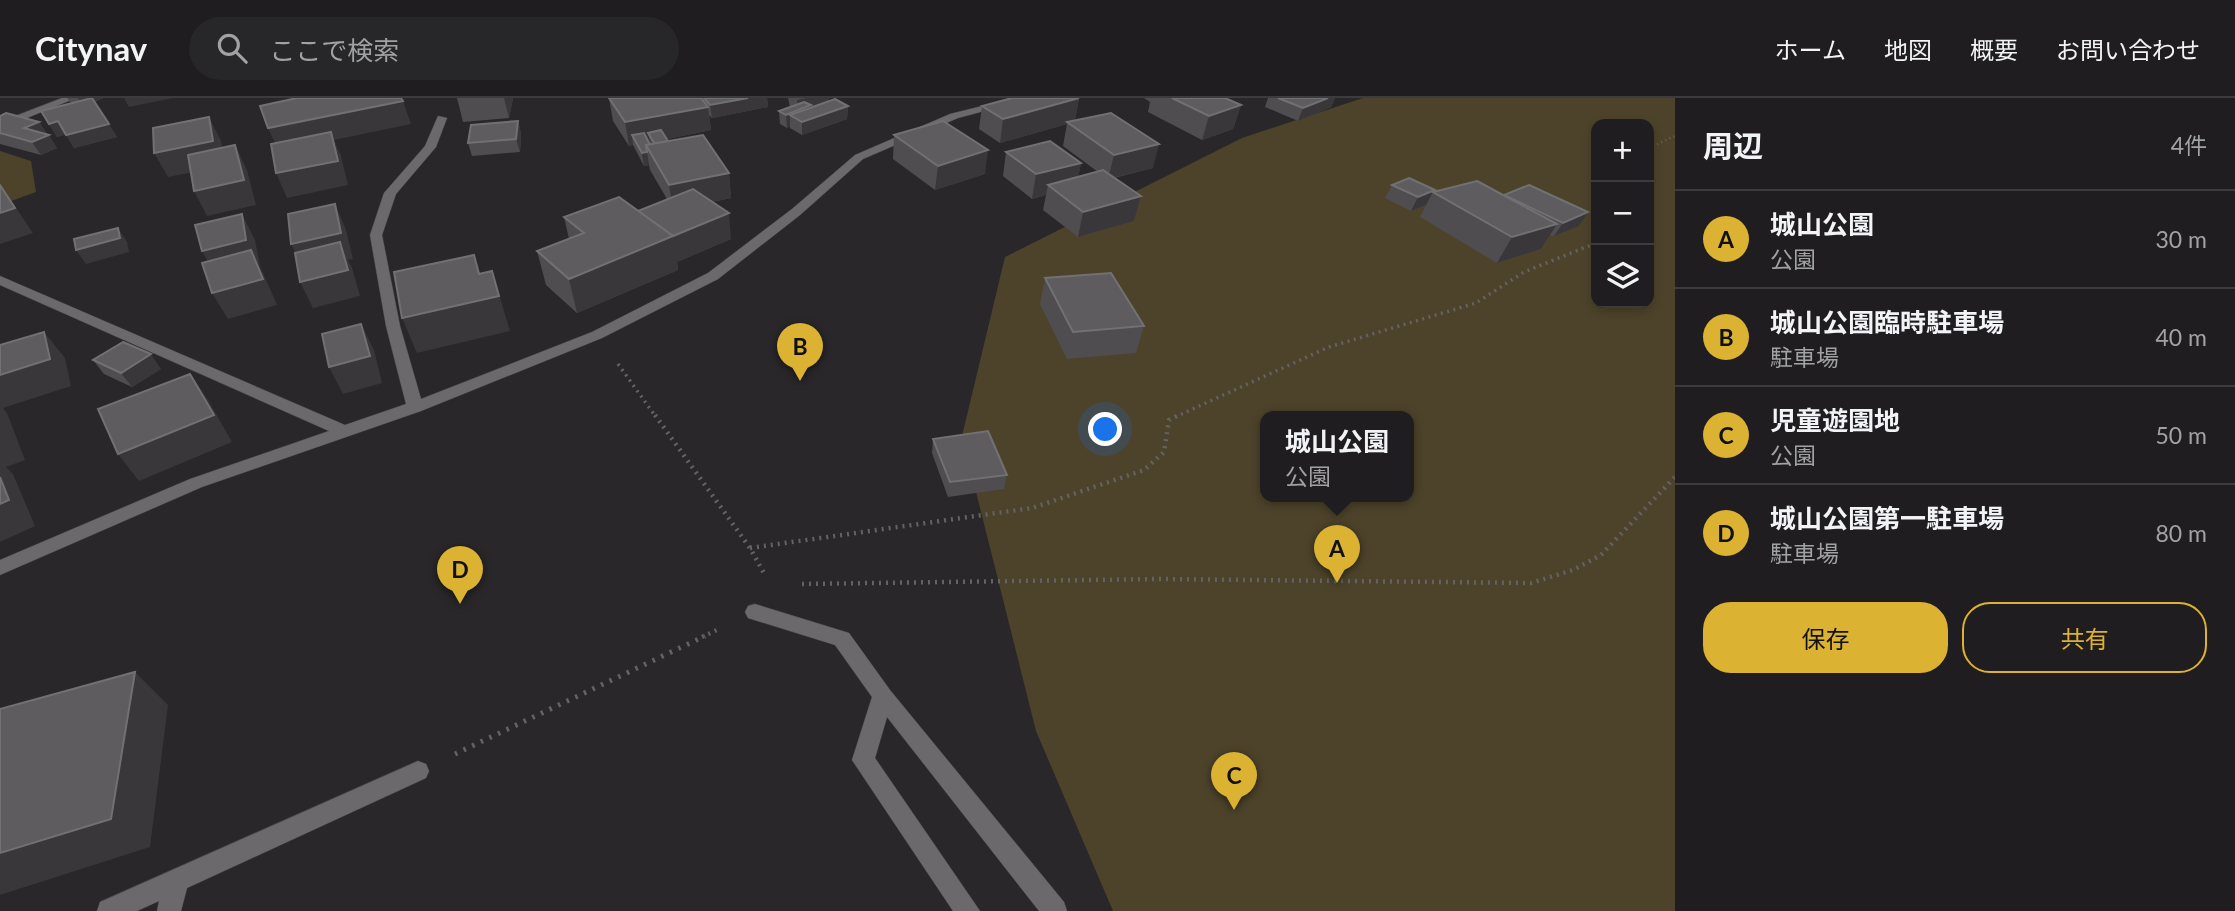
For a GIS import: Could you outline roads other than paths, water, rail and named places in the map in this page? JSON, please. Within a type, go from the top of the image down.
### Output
[{"type":"street","points":[[0,126],[71,98]]},
{"type":"street","points":[[0,568],[195,483],[415,407],[597,335],[713,276],[796,212],[859,157],[954,116],[1028,98]]},
{"type":"street","points":[[415,407],[393,326],[376,235],[390,193],[430,147],[442,118]]},
{"type":"street","points":[[0,281],[343,431]]},
{"type":"street","points":[[755,612],[842,639],[883,696],[1055,911]]},
{"type":"street","points":[[883,696],[863,760],[968,911]]},
{"type":"street","points":[[109,911],[418,771]]},
{"type":"street","points":[[169,911],[177,880]]},
{"type":"place","name":"城山公園臨時駐車場","points":[[800,381]]},
{"type":"place","name":"城山公園","points":[[1337,583]]},
{"type":"place","name":"城山公園第一駐車場","points":[[460,604]]},
{"type":"place","name":"児童遊園地","points":[[1234,810]]}]
